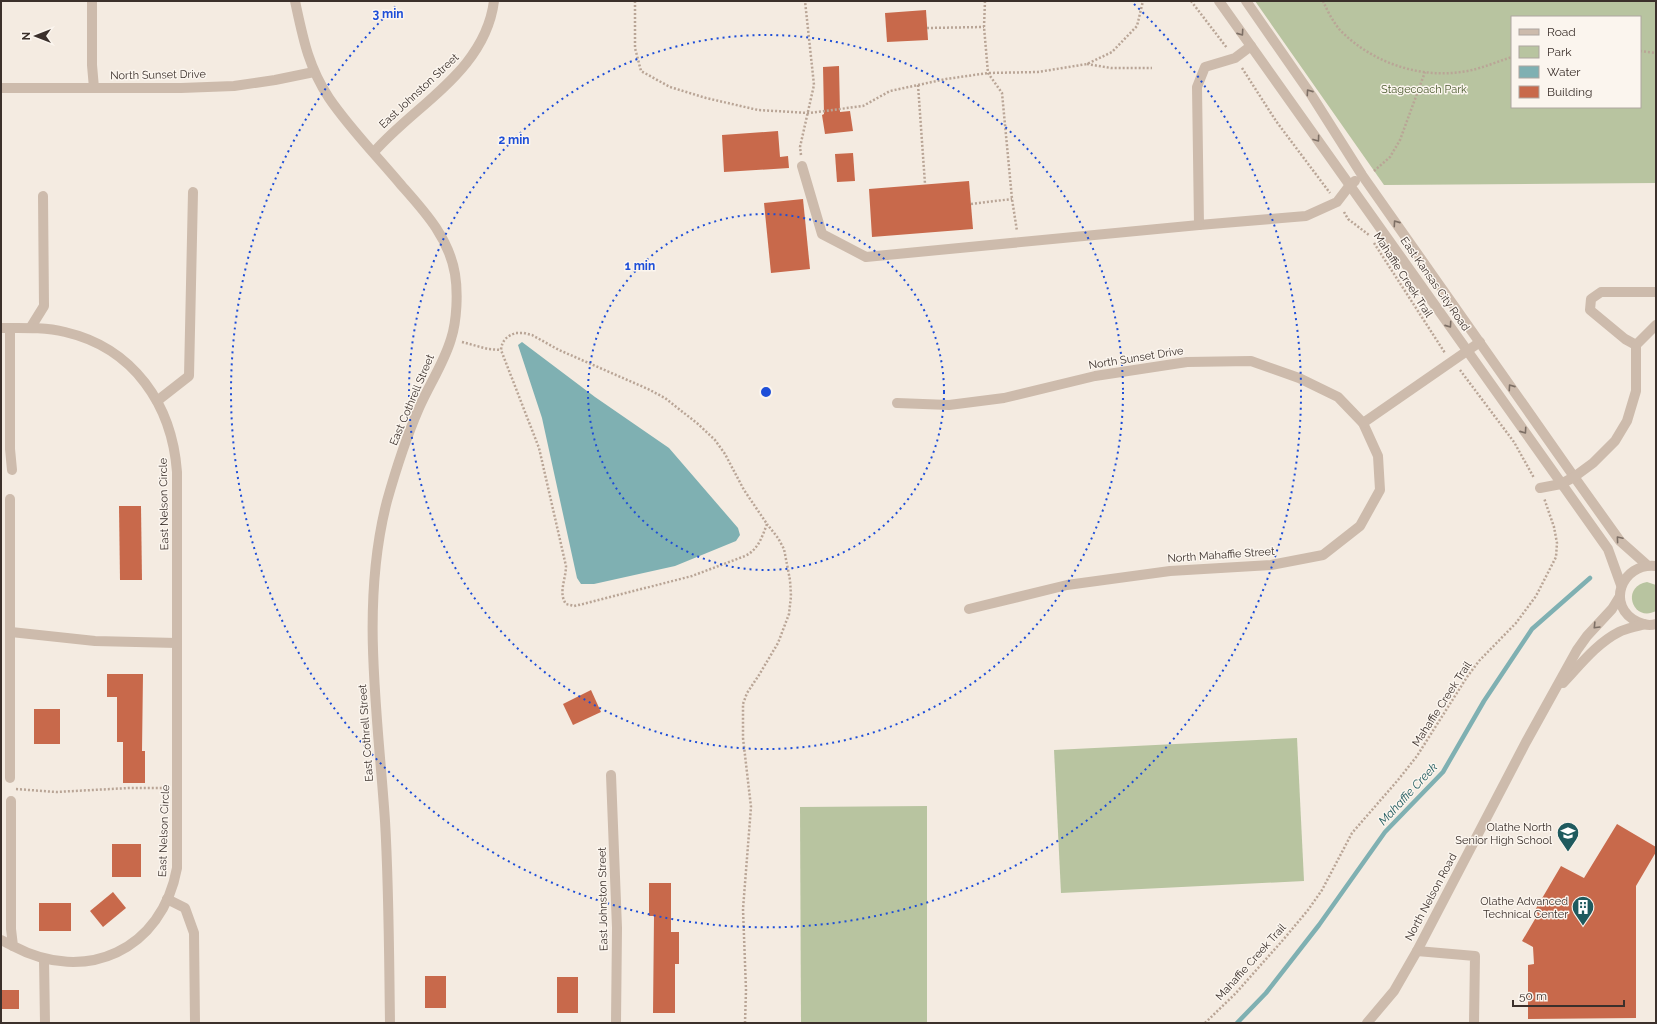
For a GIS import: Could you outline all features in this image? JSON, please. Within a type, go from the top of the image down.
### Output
[{"type":"street","points":[[92,1],[92,65],[94,88]]},
{"type":"street","name":"East Cothrell Street","points":[[295,1],[306,50],[314,72],[343,116],[428,216],[445,243],[455,274],[456,293],[452,338],[405,442],[387,502],[376,565],[372,633],[385,824],[390,1023]]},
{"type":"street","name":"East Johnston Street","points":[[374,152],[391,133],[463,69],[474,55],[482,39],[489,23],[494,1]]},
{"type":"street","name":"East Kansas City Road","points":[[1219,1],[1608,549],[1622,585]]},
{"type":"street","name":"East Kansas City Road","points":[[1246,1],[1312,96],[1362,175],[1574,477],[1620,541],[1652,566]]},
{"type":"street","points":[[1199,225],[1197,87],[1206,67],[1235,58],[1250,46]]},
{"type":"street","name":"North Sunset Drive","points":[[1,88],[181,88],[234,86],[314,72]]},
{"type":"street","points":[[802,166],[822,234],[866,257],[1306,216],[1337,202],[1350,185],[1362,175]]},
{"type":"street","points":[[157,401],[189,376],[193,192]]},
{"type":"street","points":[[31,327],[44,306],[43,196]]},
{"type":"street","points":[[1636,344],[1626,339],[1590,310],[1591,299],[1602,292],[1656,292]]},
{"type":"street","points":[[1540,488],[1561,484],[1574,477],[1605,453],[1615,441],[1627,421],[1636,391],[1636,344],[1656,325]]},
{"type":"street","name":"East Nelson Circle","points":[[1,940],[26,953],[44,959],[64,962],[89,961],[113,954],[128,946],[140,937],[151,926],[174,884],[177,868],[178,789],[177,472],[175,453],[169,428],[157,401],[148,386],[124,361],[110,351],[80,336],[64,332],[31,327],[5,328]]},
{"type":"street","points":[[5,328],[12,470]]},
{"type":"street","points":[[1363,423],[1480,342]]},
{"type":"street","name":"North Sunset Drive","points":[[897,403],[949,405],[1004,398],[1095,376],[1187,362],[1251,361],[1299,378],[1338,397],[1363,423]]},
{"type":"street","name":"North Mahaffie Street","points":[[969,609],[1067,585],[1170,571],[1271,565],[1323,555],[1360,526],[1380,490],[1378,456],[1363,423]]},
{"type":"street","points":[[10,499],[10,778]]},
{"type":"street","points":[[1652,566],[1635,569],[1626,577],[1622,585],[1620,596],[1623,608],[1631,619],[1652,625]]},
{"type":"street","name":"North Nelson Road","points":[[1367,1023],[1394,991],[1417,951],[1577,650],[1587,636],[1608,613],[1620,596]]},
{"type":"street","name":"North Nelson Road","points":[[1553,693],[1608,638],[1620,631],[1652,625]]},
{"type":"street","points":[[11,632],[95,641],[177,643]]},
{"type":"street","name":"East Johnston Street","points":[[611,775],[617,928],[616,1023]]},
{"type":"street","points":[[11,801],[11,929],[13,946]]},
{"type":"street","points":[[167,899],[185,908],[194,933],[195,1023]]},
{"type":"street","points":[[1417,951],[1474,956],[1474,1023]]},
{"type":"street","points":[[44,959],[45,1023]]},
{"type":"path","points":[[635,1],[635,48],[641,71],[670,87],[706,98],[758,110],[809,113],[863,106],[890,91],[918,85],[988,73],[1038,72],[1087,64],[1112,52],[1137,26],[1143,1]]},
{"type":"path","points":[[802,166],[800,147],[809,113],[814,85],[805,1]]},
{"type":"path","points":[[985,1],[984,27],[988,73],[1002,93],[1012,200],[1019,243]]},
{"type":"path","points":[[1191,1],[1229,50]]},
{"type":"path","points":[[1323,1],[1340,29],[1361,46],[1387,62],[1416,71],[1444,74],[1472,70],[1511,57]]},
{"type":"path","points":[[927,28],[984,27]]},
{"type":"path","points":[[1641,50],[1656,53]]},
{"type":"path","points":[[1087,64],[1111,68],[1152,68]]},
{"type":"path","points":[[1239,64],[1276,121],[1333,197]]},
{"type":"path","points":[[1362,175],[1371,173],[1390,157],[1400,140],[1425,72]]},
{"type":"path","points":[[918,85],[925,184]]},
{"type":"path","points":[[971,204],[1012,200]]},
{"type":"path","name":"Mahaffie Creek Trail","points":[[1344,212],[1348,219],[1369,236]]},
{"type":"path","name":"Mahaffie Creek Trail","points":[[1373,242],[1444,352]]},
{"type":"path","points":[[745,1023],[746,990],[743,909],[751,807],[743,738],[743,704],[747,693],[778,643],[788,614],[791,596],[790,580],[784,549],[778,538],[744,490],[725,454],[715,440],[698,424],[664,398],[648,389],[559,350],[532,335],[516,333],[509,335],[502,344],[501,350],[539,448],[566,566],[566,576],[561,593],[562,599],[566,604],[574,606],[679,580],[745,556],[752,553],[756,548],[768,524]]},
{"type":"path","points":[[452,338],[488,349],[501,350]]},
{"type":"path","name":"Mahaffie Creek Trail","points":[[1205,1023],[1235,994],[1284,940],[1308,910],[1322,890],[1352,833],[1417,756],[1471,672],[1516,623],[1536,596],[1556,557],[1557,543],[1554,527],[1540,488],[1514,442],[1460,371]]},
{"type":"path","points":[[14,790],[56,792],[129,788],[178,789]]},
{"type":"green space","name":"Stagecoach Park","points":[[1255,1],[1656,1],[1656,183],[1384,185]]},
{"type":"green space","points":[[1647,582],[1656,585],[1656,611],[1648,613],[1641,612],[1636,608],[1632,597],[1634,590],[1639,585]]},
{"type":"green space","points":[[1297,738],[1304,881],[1061,893],[1054,750]]},
{"type":"green space","points":[[927,806],[927,1023],[801,1023],[800,807]]},
{"type":"water","points":[[522,342],[595,397],[669,448],[738,528],[740,535],[736,541],[675,566],[594,584],[581,584],[577,578],[542,418],[518,345]]},
{"type":"building","points":[[926,10],[928,40],[887,42],[885,13]]},
{"type":"building","points":[[839,66],[840,112],[850,111],[853,131],[825,134],[822,115],[824,114],[823,67]]},
{"type":"building","points":[[778,131],[780,157],[788,156],[789,168],[724,172],[722,135]]},
{"type":"building","points":[[853,153],[855,181],[837,182],[835,154]]},
{"type":"building","points":[[969,181],[973,229],[872,237],[869,189]]},
{"type":"building","points":[[803,199],[810,269],[771,273],[764,203]]},
{"type":"building","points":[[119,506],[141,506],[142,580],[120,580]]},
{"type":"building","points":[[107,674],[143,674],[142,751],[145,751],[145,783],[123,783],[123,742],[117,742],[117,697],[107,697]]},
{"type":"building","points":[[591,690],[601,712],[573,725],[563,704]]},
{"type":"building","points":[[34,709],[60,709],[60,744],[34,744]]},
{"type":"building","name":"Olathe Advanced Technical Center","points":[[1617,824],[1656,847],[1656,852],[1636,886],[1636,1018],[1528,1019],[1528,965],[1534,964],[1533,947],[1522,941],[1538,914],[1534,912],[1561,866],[1584,878]]},
{"type":"building","points":[[112,844],[141,844],[141,877],[112,877]]},
{"type":"building","points":[[649,883],[671,883],[671,932],[679,932],[679,964],[675,964],[675,1013],[653,1013],[654,916],[649,916]]},
{"type":"building","points":[[113,892],[126,908],[103,927],[90,911]]},
{"type":"building","points":[[39,903],[71,903],[71,931],[39,931]]},
{"type":"building","points":[[425,976],[446,976],[446,1008],[425,1008]]},
{"type":"building","points":[[557,977],[578,977],[578,1013],[557,1013]]},
{"type":"building","points":[[1,990],[19,990],[19,1009],[1,1009]]},
{"type":"waterway","name":"Mahaffie Creek","points":[[1237,1023],[1266,993],[1319,925],[1385,832],[1443,772],[1484,701],[1532,629],[1590,578]]},
{"type":"place","name":"Olathe North Senior High School","points":[[1568,852]]},
{"type":"place","name":"Olathe Advanced Technical Center","points":[[1583,926]]}]
